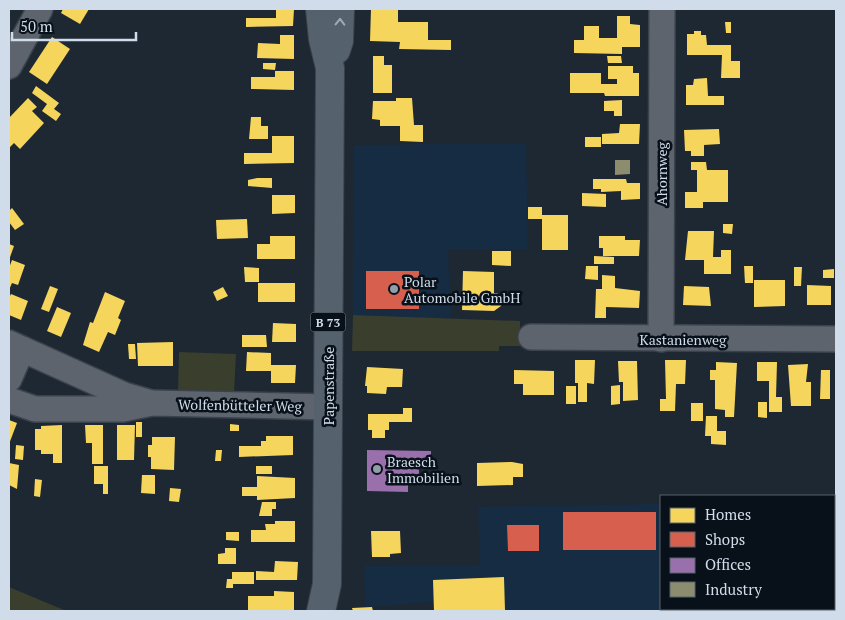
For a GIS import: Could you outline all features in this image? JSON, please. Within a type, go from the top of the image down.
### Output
[{"type":"main road","name":"Papenstraße","points":[[320,9],[323,39],[330,68],[326,584],[321,611]]},
{"type":"main road","name":"Papenstraße","points":[[330,68],[339,40],[340,9]]},
{"type":"main road","name":"Papenstraße","points":[[326,584],[332,611]]},
{"type":"street","points":[[9,66],[40,9]]},
{"type":"street","name":"Ahornweg","points":[[661,339],[662,9]]},
{"type":"street","name":"Kastanienweg","points":[[531,337],[836,339]]},
{"type":"street","name":"Wolfenbütteler Weg","points":[[9,379],[15,346],[124,394],[152,403]]},
{"type":"street","name":"Wolfenbütteler Weg","points":[[9,400],[35,409],[123,409],[152,403],[328,407]]},
{"type":"shaded area","points":[[526,143],[528,249],[448,250],[451,319],[353,315],[354,145]]},
{"type":"shaded area","points":[[836,503],[836,611],[434,611],[433,602],[365,607],[364,566],[480,565],[478,507],[660,504],[660,610],[835,610]]},
{"type":"green space","points":[[353,315],[520,321],[520,346],[499,346],[499,351],[352,351]]},
{"type":"green space","points":[[179,352],[236,354],[234,392],[178,393]]},
{"type":"green space","points":[[9,587],[64,610],[66,611],[9,611]]},
{"type":"building: Homes","points":[[63,9],[89,9],[80,24],[61,13]]},
{"type":"building: Homes","points":[[276,9],[294,9],[293,26],[246,27],[246,18],[276,18]]},
{"type":"building: Homes","points":[[371,9],[398,9],[398,22],[428,22],[428,40],[451,40],[451,50],[399,49],[400,42],[370,41]]},
{"type":"building: Homes","points":[[617,16],[630,16],[630,24],[640,25],[640,47],[622,47],[622,54],[574,53],[574,40],[584,40],[584,26],[599,26],[599,38],[617,38]]},
{"type":"building: Homes","points":[[725,22],[731,22],[731,33],[726,33]]},
{"type":"building: Homes","points":[[694,31],[701,31],[701,35],[706,35],[707,45],[731,45],[731,61],[740,61],[740,78],[721,78],[722,55],[687,55],[687,34],[694,34]]},
{"type":"building: Homes","points":[[280,35],[294,35],[294,59],[257,58],[258,43],[280,44]]},
{"type":"building: Homes","points":[[52,37],[70,49],[47,84],[29,72]]},
{"type":"building: Homes","points":[[373,56],[384,56],[384,65],[392,65],[392,93],[373,93]]},
{"type":"building: Homes","points":[[607,56],[621,56],[622,63],[608,63]]},
{"type":"building: Homes","points":[[263,63],[276,63],[275,70],[263,69]]},
{"type":"building: Homes","points":[[608,66],[633,66],[633,73],[639,73],[639,96],[570,93],[570,73],[601,73],[601,84],[617,84],[617,79],[608,79]]},
{"type":"building: Homes","points":[[275,71],[294,71],[294,90],[251,89],[251,77],[275,77]]},
{"type":"building: Homes","points":[[707,78],[708,96],[724,96],[724,105],[686,105],[686,85],[693,85],[694,79]]},
{"type":"building: Homes","points":[[36,86],[59,103],[54,109],[61,114],[56,121],[42,111],[47,104],[32,93]]},
{"type":"building: Homes","points":[[28,98],[37,107],[32,111],[44,123],[20,149],[14,143],[9,148],[9,118]]},
{"type":"building: Homes","points":[[396,98],[412,98],[414,125],[423,125],[423,142],[400,141],[400,126],[380,126],[380,120],[372,119],[373,101],[396,101]]},
{"type":"building: Homes","points":[[622,100],[622,116],[614,116],[614,111],[604,111],[604,101]]},
{"type":"building: Homes","points":[[251,117],[261,117],[261,126],[268,126],[268,139],[249,139]]},
{"type":"building: Homes","points":[[620,124],[640,124],[639,144],[602,144],[602,134],[619,133]]},
{"type":"building: Homes","points":[[719,129],[720,144],[704,145],[704,156],[691,156],[691,151],[685,151],[684,130]]},
{"type":"building: Homes","points":[[272,136],[294,136],[294,163],[244,164],[244,153],[272,153]]},
{"type":"building: Homes","points":[[585,137],[601,137],[601,147],[585,147]]},
{"type":"building: Homes","points":[[691,162],[706,162],[707,170],[728,170],[728,202],[703,202],[703,208],[685,208],[685,192],[697,192],[697,170],[691,170]]},
{"type":"building: Homes","points":[[272,178],[272,188],[248,186],[248,180]]},
{"type":"building: Homes","points":[[593,179],[626,179],[627,183],[640,183],[640,199],[621,200],[621,191],[601,192],[601,189],[593,189]]},
{"type":"building: Homes","points":[[582,193],[606,194],[606,207],[582,206]]},
{"type":"building: Homes","points":[[272,195],[295,195],[295,213],[272,214]]},
{"type":"building: Homes","points":[[528,207],[542,207],[542,215],[568,215],[568,250],[542,250],[542,219],[528,219]]},
{"type":"building: Homes","points":[[12,208],[24,224],[15,230],[9,222],[9,211]]},
{"type":"building: Homes","points":[[247,219],[248,238],[217,239],[216,220]]},
{"type":"building: Homes","points":[[723,224],[733,224],[732,234],[723,233]]},
{"type":"building: Homes","points":[[688,231],[714,231],[713,257],[721,257],[721,250],[731,250],[731,274],[704,274],[704,260],[685,260]]},
{"type":"building: Homes","points":[[270,236],[295,236],[295,259],[257,259],[257,244],[270,244]]},
{"type":"building: Homes","points":[[599,236],[625,236],[625,240],[640,240],[639,256],[603,256],[603,248],[599,248]]},
{"type":"building: Homes","points":[[9,244],[14,246],[9,260]]},
{"type":"building: Homes","points":[[492,251],[511,251],[511,266],[492,265]]},
{"type":"building: Homes","points":[[594,256],[614,257],[614,264],[594,264]]},
{"type":"building: Homes","points":[[12,260],[25,265],[18,285],[12,283],[9,290],[9,268]]},
{"type":"building: Homes","points":[[586,266],[598,266],[598,280],[585,279]]},
{"type":"building: Homes","points":[[744,266],[753,266],[753,283],[745,283]]},
{"type":"building: Homes","points":[[244,267],[259,268],[259,282],[245,282]]},
{"type":"building: Homes","points":[[794,267],[802,267],[801,286],[794,286]]},
{"type":"building: Homes","points":[[834,269],[834,278],[823,278],[823,270]]},
{"type":"building: Homes","points":[[463,271],[494,272],[494,293],[499,294],[503,300],[501,306],[494,311],[462,310]]},
{"type":"building: Homes","points":[[602,275],[615,276],[615,288],[640,291],[639,308],[606,307],[606,318],[595,318],[596,289],[602,289]]},
{"type":"building: Homes","points":[[754,280],[785,280],[785,306],[754,307]]},
{"type":"building: Homes","points":[[258,283],[295,283],[295,302],[258,302]]},
{"type":"building: Homes","points":[[807,285],[831,286],[831,305],[807,305]]},
{"type":"building: Homes","points":[[50,286],[58,289],[49,312],[41,309]]},
{"type":"building: Homes","points":[[684,286],[709,287],[711,306],[683,305]]},
{"type":"building: Homes","points":[[223,287],[228,296],[217,301],[213,292]]},
{"type":"building: Homes","points":[[105,292],[125,301],[118,318],[121,320],[115,335],[108,332],[99,352],[83,345],[90,322],[93,323]]},
{"type":"building: Homes","points":[[11,294],[28,301],[21,320],[9,315],[9,298]]},
{"type":"building: Homes","points":[[57,307],[71,313],[61,337],[47,331]]},
{"type":"building: Homes","points":[[273,323],[296,324],[296,342],[272,342]]},
{"type":"building: Homes","points":[[242,335],[266,335],[267,347],[242,347]]},
{"type":"building: Homes","points":[[173,342],[173,366],[138,366],[137,343]]},
{"type":"building: Homes","points":[[128,344],[135,344],[136,359],[129,359]]},
{"type":"building: Homes","points":[[247,352],[271,353],[271,365],[296,365],[295,383],[271,383],[271,371],[246,371]]},
{"type":"building: Homes","points":[[575,360],[595,360],[594,384],[587,383],[587,402],[578,402],[578,383],[575,383]]},
{"type":"building: Homes","points":[[665,360],[686,360],[685,384],[676,384],[675,411],[660,411],[660,399],[666,399]]},
{"type":"building: Homes","points":[[618,361],[637,361],[638,400],[623,401],[623,382],[619,382]]},
{"type":"building: Homes","points":[[716,362],[737,363],[734,417],[725,417],[725,410],[715,409],[715,380],[710,380],[710,370],[716,370]]},
{"type":"building: Homes","points":[[757,362],[777,362],[776,397],[782,397],[782,412],[769,412],[769,381],[757,381]]},
{"type":"building: Homes","points":[[808,364],[806,382],[811,382],[811,406],[791,406],[788,365]]},
{"type":"building: Homes","points":[[367,367],[403,369],[402,387],[387,387],[386,394],[367,393],[367,386],[365,386]]},
{"type":"building: Homes","points":[[514,370],[554,371],[554,395],[523,395],[523,384],[514,384]]},
{"type":"building: Homes","points":[[821,370],[830,370],[830,399],[820,399]]},
{"type":"building: Homes","points":[[620,385],[620,404],[611,405],[611,386]]},
{"type":"building: Homes","points":[[566,386],[576,386],[576,404],[566,404]]},
{"type":"building: Homes","points":[[758,402],[767,402],[767,418],[758,417]]},
{"type":"building: Homes","points":[[691,403],[703,403],[703,421],[691,421]]},
{"type":"building: Homes","points":[[403,408],[412,408],[412,422],[389,422],[389,430],[385,430],[385,438],[372,438],[372,430],[368,430],[368,414],[403,414]]},
{"type":"building: Homes","points":[[706,416],[717,416],[717,431],[726,431],[726,445],[711,444],[711,436],[705,436]]},
{"type":"building: Homes","points":[[9,420],[17,423],[9,444]]},
{"type":"building: Homes","points":[[136,422],[142,422],[142,437],[136,437]]},
{"type":"building: Homes","points":[[230,424],[239,425],[239,431],[230,431]]},
{"type":"building: Homes","points":[[62,425],[62,463],[53,463],[53,454],[41,454],[41,450],[35,450],[35,429],[41,429],[41,426]]},
{"type":"building: Homes","points":[[85,425],[103,425],[103,464],[92,464],[92,443],[86,443]]},
{"type":"building: Homes","points":[[117,425],[135,425],[134,460],[117,460]]},
{"type":"building: Homes","points":[[266,436],[293,436],[293,455],[239,457],[239,446],[261,446],[261,441],[266,441]]},
{"type":"building: Homes","points":[[152,437],[175,437],[174,470],[151,469],[148,445],[152,445]]},
{"type":"building: Homes","points":[[16,445],[24,446],[23,460],[15,459]]},
{"type":"building: Homes","points":[[216,450],[222,450],[221,461],[215,461]]},
{"type":"building: Homes","points":[[512,462],[523,464],[523,477],[513,477],[513,485],[477,486],[477,463]]},
{"type":"building: Homes","points":[[9,463],[19,465],[17,489],[9,485]]},
{"type":"building: Homes","points":[[94,466],[108,466],[108,494],[103,494],[103,484],[94,484]]},
{"type":"building: Homes","points":[[256,466],[272,466],[272,474],[256,474]]},
{"type":"building: Homes","points":[[142,475],[155,475],[155,494],[141,493]]},
{"type":"building: Homes","points":[[257,476],[295,478],[295,498],[257,500],[257,496],[242,496],[242,487],[257,487]]},
{"type":"building: Homes","points":[[35,479],[42,480],[40,497],[34,496]]},
{"type":"building: Homes","points":[[170,488],[181,489],[179,502],[169,501]]},
{"type":"building: Homes","points":[[262,502],[276,502],[276,509],[272,509],[272,516],[259,516]]},
{"type":"building: Homes","points":[[275,521],[295,521],[295,542],[251,542],[251,530],[266,530],[265,524],[275,524]]},
{"type":"building: Homes","points":[[371,531],[400,531],[401,553],[390,554],[390,557],[372,557]]},
{"type":"building: Homes","points":[[226,532],[239,532],[239,541],[226,540]]},
{"type":"building: Homes","points":[[225,548],[236,548],[236,564],[218,564],[218,554],[225,553]]},
{"type":"building: Homes","points":[[275,561],[298,562],[297,580],[256,580],[256,571],[274,572]]},
{"type":"building: Homes","points":[[232,572],[254,572],[254,584],[233,584],[233,588],[226,588],[227,579],[232,579]]},
{"type":"building: Homes","points":[[504,577],[505,611],[434,611],[433,580]]},
{"type":"building: Homes","points":[[274,591],[294,592],[294,611],[248,611],[248,596],[274,596]]},
{"type":"building: Homes","points":[[372,607],[373,611],[353,611],[352,608]]},
{"type":"building: Shops","points":[[366,271],[419,271],[419,309],[366,309]]},
{"type":"building: Shops","points":[[563,512],[656,512],[656,550],[563,550]]},
{"type":"building: Shops","points":[[507,525],[539,525],[539,551],[508,551]]},
{"type":"building: Shops","points":[[672,610],[751,610],[751,611]]},
{"type":"building: Offices","points":[[367,450],[431,451],[431,467],[419,467],[419,474],[392,474],[392,480],[408,480],[408,492],[367,491]]},
{"type":"building: Industry","points":[[615,160],[630,160],[630,174],[615,175]]},
{"type":"place","name":"Polar Automobile GmbH","points":[[394,289]]},
{"type":"place","name":"Braesch Immobilien","points":[[377,469]]}]
